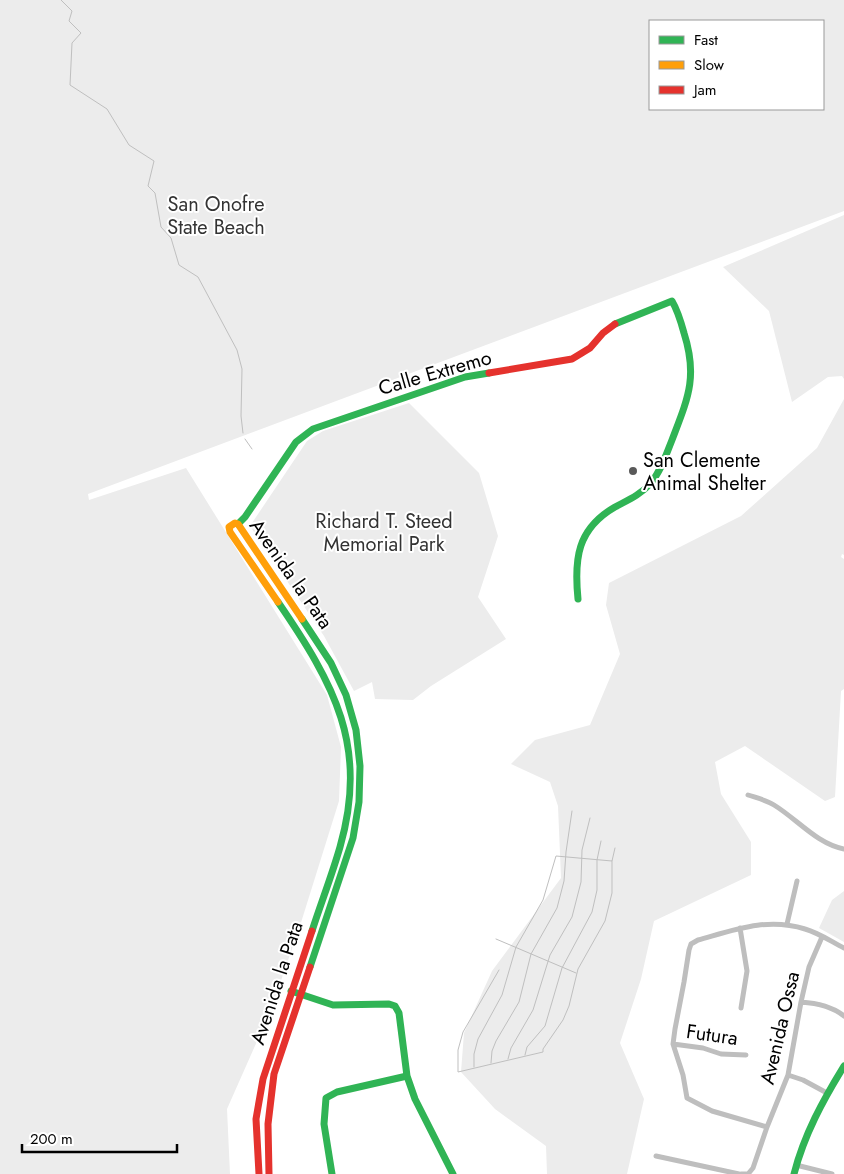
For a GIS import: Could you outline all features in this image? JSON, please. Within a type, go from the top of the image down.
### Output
[{"type":"street","name":"Calle Extremo","points":[[238,524],[296,442],[313,429],[465,377],[572,359],[590,348],[616,322],[672,301],[690,347],[692,366],[689,396],[658,472],[650,484],[632,499],[599,518],[587,530],[578,552],[575,574],[578,599]]},
{"type":"street","name":"Avenida la Pata","points":[[259,1174],[256,1119],[263,1079],[340,847],[347,819],[350,794],[350,754],[343,718],[331,684],[317,660],[230,532],[232,524],[238,524],[326,653],[346,695],[359,749],[361,783],[353,838],[274,1074],[268,1107],[266,1139],[269,1174]]},
{"type":"street","points":[[748,795],[773,804],[820,839],[835,847],[844,849]]},
{"type":"street","points":[[787,924],[797,881]]},
{"type":"street","points":[[767,1127],[712,1111],[687,1098],[683,1075],[673,1044],[691,944],[698,940],[740,928],[761,924],[787,924],[807,929],[844,948]]},
{"type":"street","points":[[740,928],[747,971],[741,1008]]},
{"type":"street","name":"Avenida Ossa","points":[[740,1174],[748,1174],[753,1168],[788,1075],[809,967],[822,937]]},
{"type":"street","points":[[292,992],[339,1006],[389,1004],[395,1006],[399,1013],[407,1076],[421,1114],[453,1174]]},
{"type":"street","points":[[801,1002],[839,1011],[844,1016]]},
{"type":"street","name":"Futura","points":[[673,1044],[703,1048],[721,1054],[746,1055]]},
{"type":"street","points":[[794,1174],[810,1130],[827,1093],[844,1066]]},
{"type":"street","points":[[788,1075],[803,1080],[827,1093]]},
{"type":"street","points":[[332,1174],[325,1121],[324,1106],[326,1098],[337,1092],[407,1076]]},
{"type":"street","points":[[656,1156],[740,1174]]},
{"type":"street","points":[[796,1165],[832,1174]]},
{"type":"green space","name":"San Onofre State Beach","points":[[0,0],[844,0],[844,211],[88,494],[89,500],[186,468],[327,695],[341,747],[339,801],[299,929],[270,1012],[227,1109],[230,1174],[0,1174]]},
{"type":"green space","points":[[844,215],[844,379],[842,376],[828,377],[792,402],[769,311],[723,267]]},
{"type":"green space","points":[[844,399],[844,555],[842,554],[841,557],[844,559],[844,689],[841,691],[835,797],[825,801],[745,746],[715,762],[721,794],[751,842],[751,875],[654,921],[641,979],[620,1043],[644,1099],[627,1174],[547,1174],[546,1146],[495,1109],[461,1072],[464,1033],[492,971],[561,878],[558,806],[550,782],[511,764],[535,740],[590,725],[620,654],[606,605],[609,583],[741,516],[817,448]]},
{"type":"green space","name":"Richard T. Steed Memorial Park","points":[[409,403],[479,473],[498,536],[478,597],[506,639],[431,686],[413,700],[375,699],[372,682],[354,691],[324,636],[250,526],[307,441],[323,431]]},
{"type":"green space","points":[[844,891],[844,942],[819,928],[832,900]]},
{"type":"waterway","points":[[61,0],[72,11],[69,21],[81,33],[72,43],[70,85],[107,109],[129,145],[154,161],[148,186],[155,193],[161,227],[171,238],[179,265],[198,277],[237,350],[242,369],[241,416],[243,433]]},
{"type":"waterway","points":[[245,439],[252,449]]},
{"type":"waterway","points":[[491,1063],[492,1051],[496,1041],[519,1002],[531,954],[557,908],[564,881],[572,811]]},
{"type":"waterway","points":[[508,1059],[511,1048],[533,1010],[550,955],[572,917],[581,882],[582,850],[590,818]]},
{"type":"waterway","points":[[525,1055],[527,1047],[545,1026],[562,968],[592,912],[597,890],[597,860],[601,841]]},
{"type":"waterway","points":[[474,1067],[474,1054],[478,1039],[502,995],[516,947],[543,900],[556,856],[612,861],[615,848]]},
{"type":"waterway","points":[[499,970],[463,1032],[458,1050],[458,1072],[543,1052],[543,1049],[563,1020],[569,1006],[578,969],[605,921],[612,893],[612,861]]},
{"type":"waterway","points":[[496,939],[576,973]]},
{"type":"traffic: fast","points":[[578,599],[578,558],[586,535],[602,516],[638,494],[654,479],[663,463],[683,412],[691,375],[688,349],[679,317],[672,301],[615,324]]},
{"type":"traffic: fast","points":[[238,524],[245,517],[296,442],[313,429],[465,377],[489,373]]},
{"type":"traffic: fast","points":[[278,602],[298,632],[330,689],[341,717],[348,747],[350,778],[348,811],[337,858],[312,931]]},
{"type":"traffic: fast","points":[[302,619],[331,663],[346,695],[356,730],[360,766],[359,802],[353,838],[310,967]]},
{"type":"traffic: fast","points":[[291,991],[333,1005],[389,1004],[395,1006],[399,1013],[407,1076],[415,1099],[453,1174]]},
{"type":"traffic: fast","points":[[794,1174],[803,1145],[815,1118],[844,1066]]},
{"type":"traffic: fast","points":[[332,1174],[324,1124],[326,1098],[337,1092],[407,1076]]},
{"type":"traffic: slow","points":[[278,602],[230,532],[229,527],[235,523],[238,524],[302,619]]},
{"type":"traffic: jam","points":[[489,373],[572,359],[590,348],[603,333],[615,324]]},
{"type":"traffic: jam","points":[[259,1174],[256,1119],[263,1079],[312,931]]},
{"type":"traffic: jam","points":[[269,1174],[268,1124],[274,1074],[310,967]]},
{"type":"place","name":"San Clemente Animal Shelter","points":[[633,471]]}]
